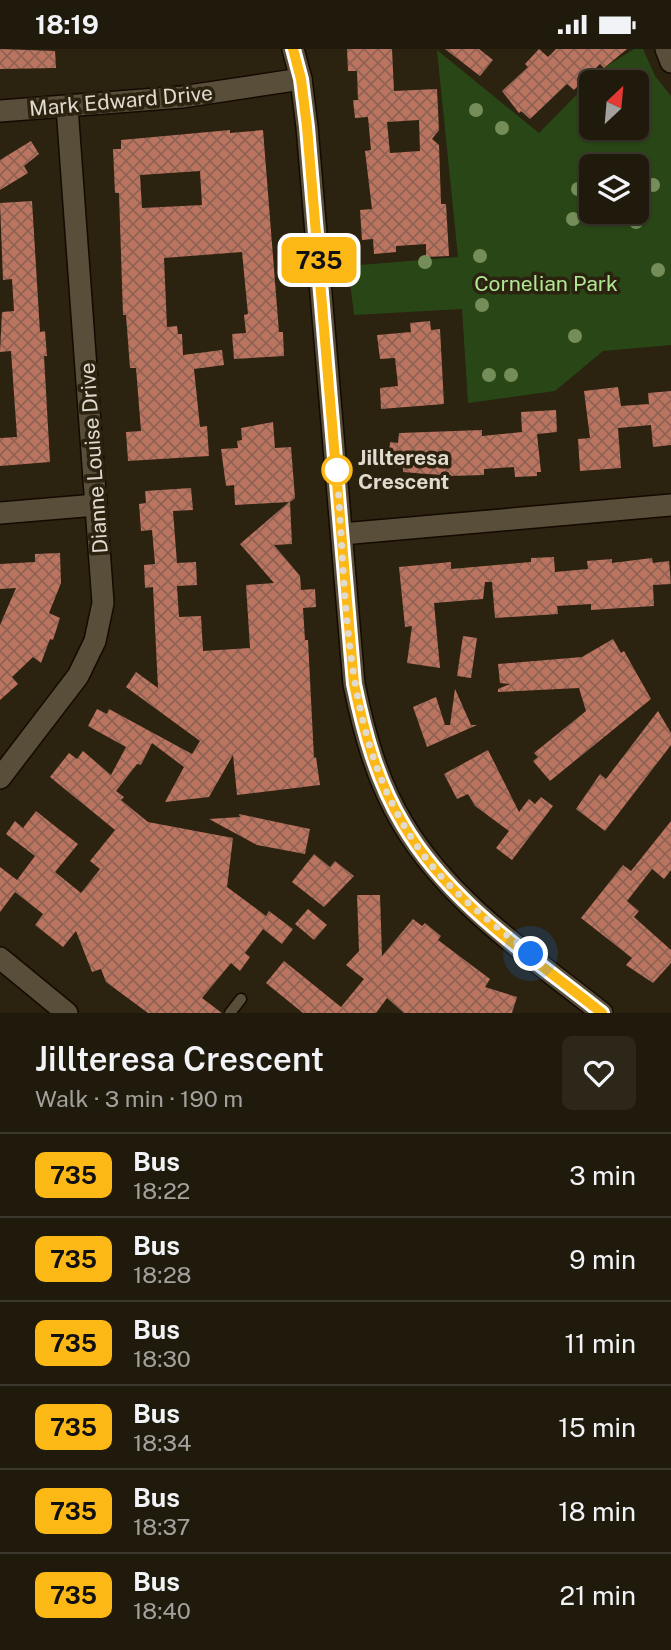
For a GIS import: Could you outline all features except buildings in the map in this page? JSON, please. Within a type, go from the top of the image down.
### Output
[{"type":"street","points":[[293,49],[302,85],[354,684],[365,736],[402,823],[428,861],[459,896],[593,1010]]},
{"type":"street","points":[[666,49],[671,62]]},
{"type":"street","name":"Mark Edward Drive","points":[[0,111],[242,90],[268,83],[302,85]]},
{"type":"street","name":"Dianne Louise Drive","points":[[0,778],[69,692],[95,641],[103,603],[67,107]]},
{"type":"street","points":[[0,513],[96,505]]},
{"type":"street","points":[[342,534],[671,505]]},
{"type":"street","points":[[0,958],[67,1013]]},
{"type":"lane","points":[[230,1013],[241,999]]},
{"type":"green space","name":"Cornelian Park","points":[[634,49],[643,49],[655,76],[671,96],[671,345],[603,351],[555,391],[468,403],[462,309],[354,315],[348,266],[458,257],[437,50],[539,133],[579,92],[579,140],[649,140],[649,70],[601,70]]},
{"type":"bus line","name":"735","points":[[293,49],[301,79],[307,127],[354,684],[365,736],[380,778],[402,823],[428,861],[459,896],[602,1013]]},
{"type":"place","name":"Jillteresa Crescent","points":[[337,470]]},
{"type":"route","points":[[337,470],[354,684],[365,736],[380,778],[402,823],[428,861],[459,896],[531,954]]}]
